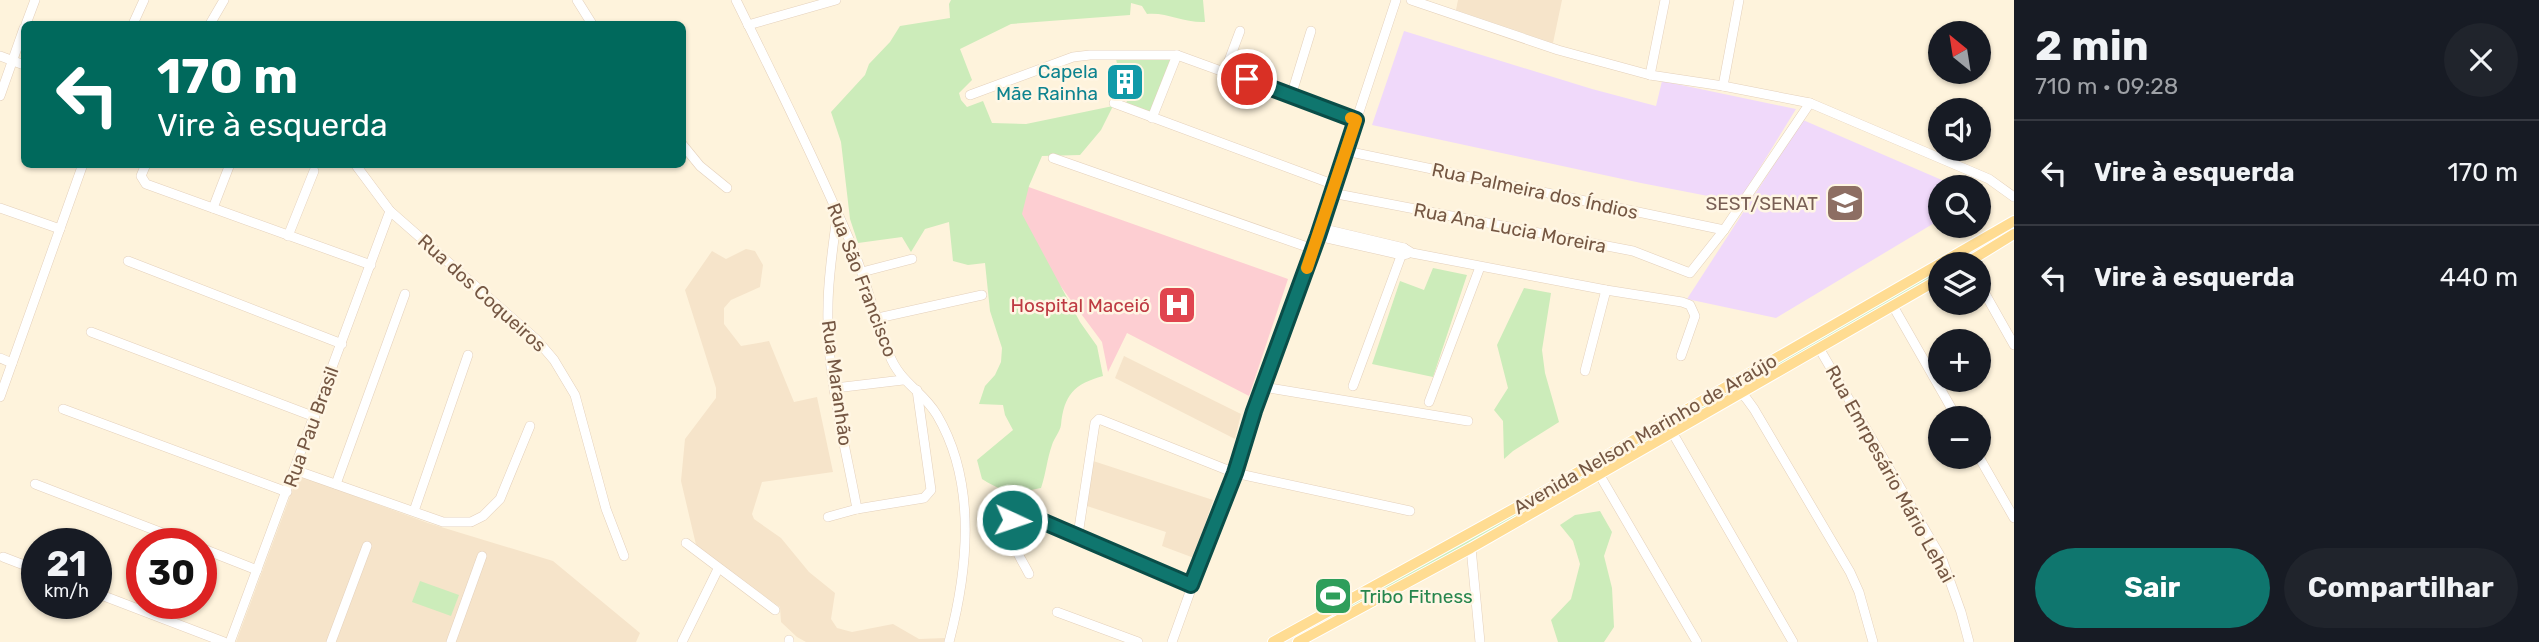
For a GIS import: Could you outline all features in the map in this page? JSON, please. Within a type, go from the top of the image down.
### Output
[{"type":"main road","name":"Avenida Nelson Marinho de Araújo","points":[[1273,642],[1994,239],[2014,221]]},
{"type":"main road","points":[[1980,252],[1994,239],[2014,234]]},
{"type":"main road","name":"Avenida Nelson Marinho de Araújo","points":[[1298,642],[1471,548],[1928,286]]},
{"type":"main road","points":[[1528,501],[1534,512]]},
{"type":"main road","points":[[1336,607],[1340,619]]},
{"type":"street","points":[[27,21],[35,0]]},
{"type":"street","points":[[134,21],[144,0]]},
{"type":"street","points":[[212,21],[224,0]]},
{"type":"street","points":[[577,0],[590,21]]},
{"type":"street","name":"Rua São Francisco","points":[[736,0],[827,186],[862,272],[888,351],[903,380],[928,402],[945,429],[954,456],[962,489],[965,563],[949,642]]},
{"type":"street","points":[[748,25],[836,0]]},
{"type":"street","points":[[1172,642],[1191,585],[1235,473],[1334,189],[1396,0]]},
{"type":"street","points":[[1411,0],[1558,50],[1650,75],[1810,103],[1989,179],[2014,197]]},
{"type":"street","points":[[1650,75],[1665,0]]},
{"type":"street","points":[[1723,86],[1739,0]]},
{"type":"street","points":[[1225,71],[1240,31]]},
{"type":"street","points":[[1292,96],[1311,31]]},
{"type":"street","points":[[0,96],[21,38]]},
{"type":"street","points":[[970,95],[1073,57],[1177,55],[1356,120]]},
{"type":"street","points":[[1152,118],[1177,55]]},
{"type":"street","points":[[0,56],[21,64]]},
{"type":"street","name":"Rua Ana Lucia Moreira","points":[[1114,103],[1334,189],[1633,251],[1685,272],[1693,271],[1724,230]]},
{"type":"street","points":[[1724,230],[1810,103]]},
{"type":"street","points":[[686,149],[700,166],[727,188]]},
{"type":"street","name":"Rua Palmeira dos Índios","points":[[1346,151],[1724,230]]},
{"type":"street","points":[[1053,158],[1313,249]]},
{"type":"street","points":[[0,397],[82,168]]},
{"type":"street","points":[[144,168],[141,176],[146,184],[371,265]]},
{"type":"street","points":[[213,208],[228,168]]},
{"type":"street","name":"Rua dos Coqueiros","points":[[358,168],[390,211],[537,340],[554,360],[575,395],[606,509],[624,556]]},
{"type":"street","points":[[288,236],[314,171]]},
{"type":"street","points":[[0,208],[60,229]]},
{"type":"street","name":"Rua Pau Brasil","points":[[230,642],[390,211]]},
{"type":"street","name":"Rua Maranhão","points":[[837,215],[828,307],[831,366],[857,509]]},
{"type":"street","points":[[1319,232],[1480,267],[1682,302],[1690,305],[1695,316],[1681,356]]},
{"type":"street","points":[[1353,386],[1406,252]]},
{"type":"street","points":[[862,272],[912,259]]},
{"type":"street","points":[[128,261],[342,344]]},
{"type":"street","points":[[1429,402],[1480,267]]},
{"type":"street","points":[[1585,371],[1606,290]]},
{"type":"street","points":[[336,484],[405,294]]},
{"type":"street","points":[[878,318],[982,295]]},
{"type":"street","points":[[1991,304],[2014,345]]},
{"type":"street","points":[[1893,306],[1950,406]]},
{"type":"street","points":[[91,332],[315,417]]},
{"type":"street","name":"Rua Emrpesário Mário Lehai","points":[[1819,348],[1942,559],[1969,642]]},
{"type":"street","points":[[414,511],[468,355]]},
{"type":"street","points":[[0,358],[12,363]]},
{"type":"street","points":[[835,388],[903,380]]},
{"type":"street","points":[[1731,385],[1754,409],[1850,572],[1859,592],[1873,642]]},
{"type":"street","points":[[1263,387],[1468,421]]},
{"type":"street","points":[[828,517],[929,495],[931,490],[916,390]]},
{"type":"street","points":[[63,409],[287,492]]},
{"type":"street","points":[[1078,535],[1097,419],[1101,418],[1235,473],[1410,511]]},
{"type":"street","points":[[295,470],[443,522],[471,522],[483,516],[500,499],[530,426]]},
{"type":"street","points":[[1672,432],[1793,642]]},
{"type":"street","points":[[1986,469],[2014,518]]},
{"type":"street","points":[[1599,474],[1697,642]]},
{"type":"street","points":[[35,484],[149,528]]},
{"type":"street","points":[[1029,574],[1010,531],[1014,518],[1025,516],[1078,535],[1191,585]]},
{"type":"street","points":[[686,544],[775,610]]},
{"type":"street","points":[[331,642],[367,546]]},
{"type":"street","points":[[1471,548],[1480,642]]},
{"type":"street","points":[[217,554],[257,569]]},
{"type":"street","points":[[451,642],[482,556]]},
{"type":"street","points":[[3,557],[21,564]]},
{"type":"street","points":[[682,642],[718,569]]},
{"type":"street","points":[[112,599],[224,642]]},
{"type":"street","points":[[1057,612],[1138,642]]},
{"type":"shaded area","points":[[1458,0],[1562,0],[1553,43],[1456,10]]},
{"type":"shaded area","points":[[1404,31],[1656,106],[1662,81],[1796,109],[1739,202],[1641,183],[1372,125]]},
{"type":"shaded area","name":"SEST/SENAT","points":[[1803,120],[1930,175],[1928,175],[1928,227],[1776,318],[1687,299]]},
{"type":"shaded area","name":"Hospital Maceió","points":[[1023,185],[1288,279],[1249,396],[1127,333],[1108,372],[1102,342],[1013,222]]},
{"type":"shaded area","points":[[746,249],[755,251],[763,265],[760,287],[731,300],[724,308],[724,324],[741,346],[769,341],[794,402],[817,397],[833,472],[762,482],[752,514],[754,519],[781,538],[809,572],[835,593],[831,619],[837,628],[852,632],[893,624],[919,639],[945,638],[944,642],[806,642],[781,622],[780,607],[697,549],[681,481],[685,439],[716,398],[716,388],[685,290],[712,251],[726,259]]},
{"type":"shaded area","points":[[1124,356],[1241,414],[1235,439],[1115,378]]},
{"type":"shaded area","points":[[1087,459],[1213,500],[1194,558],[1162,546],[1166,532],[1081,504]]},
{"type":"shaded area","points":[[298,475],[428,523],[553,561],[640,633],[636,642],[236,642]]},
{"type":"green space","points":[[951,0],[1203,0],[1205,22],[1147,14],[1142,6],[1131,3],[1130,15],[1011,24],[960,49],[972,80],[959,93],[961,100],[967,107],[983,101],[992,123],[1026,124],[1113,106],[1101,130],[1080,155],[1042,156],[1029,186],[1022,214],[1080,322],[1097,346],[1103,376],[1072,392],[1050,450],[1041,488],[1024,491],[1004,490],[982,479],[977,460],[1013,430],[1003,405],[979,404],[985,386],[995,375],[1001,362],[1002,348],[990,311],[985,263],[968,265],[953,261],[949,222],[925,229],[911,252],[902,237],[858,243],[850,219],[841,142],[831,112],[865,75],[869,64],[890,42],[900,26],[950,18]]},
{"type":"green space","points":[[1172,57],[1150,113],[1126,104],[1134,76],[1120,77],[1116,59]]},
{"type":"green space","points":[[1433,268],[1467,275],[1433,377],[1372,364],[1400,281],[1424,290]]},
{"type":"green space","points":[[1928,275],[1928,282],[1744,388],[1744,382]]},
{"type":"green space","points":[[1524,288],[1551,293],[1542,350],[1545,373],[1559,422],[1504,459],[1503,421],[1494,410],[1508,388],[1497,345]]},
{"type":"green space","points":[[1730,389],[1733,393],[1535,506],[1533,503]]},
{"type":"green space","points":[[1524,508],[1529,510],[1344,613],[1339,610]]},
{"type":"green space","points":[[1600,511],[1612,532],[1604,556],[1612,588],[1614,627],[1604,642],[1558,642],[1551,620],[1571,599],[1580,564],[1573,541],[1560,525],[1575,515]]},
{"type":"green space","points":[[420,581],[459,595],[451,616],[412,602]]},
{"type":"slow traffic","points":[[1307,268],[1356,120],[1351,118]]},
{"type":"place","name":"Capela Mãe Rainha","points":[[1125,82]]},
{"type":"place","name":"SEST/SENAT","points":[[1845,203]]},
{"type":"place","name":"Hospital Maceió","points":[[1177,305]]},
{"type":"place","name":"Tribo Fitness","points":[[1333,596]]},
{"type":"route","points":[[1012,520],[1019,516],[1037,519],[1191,585],[1235,473],[1254,411],[1318,236],[1356,120],[1247,79]]}]
